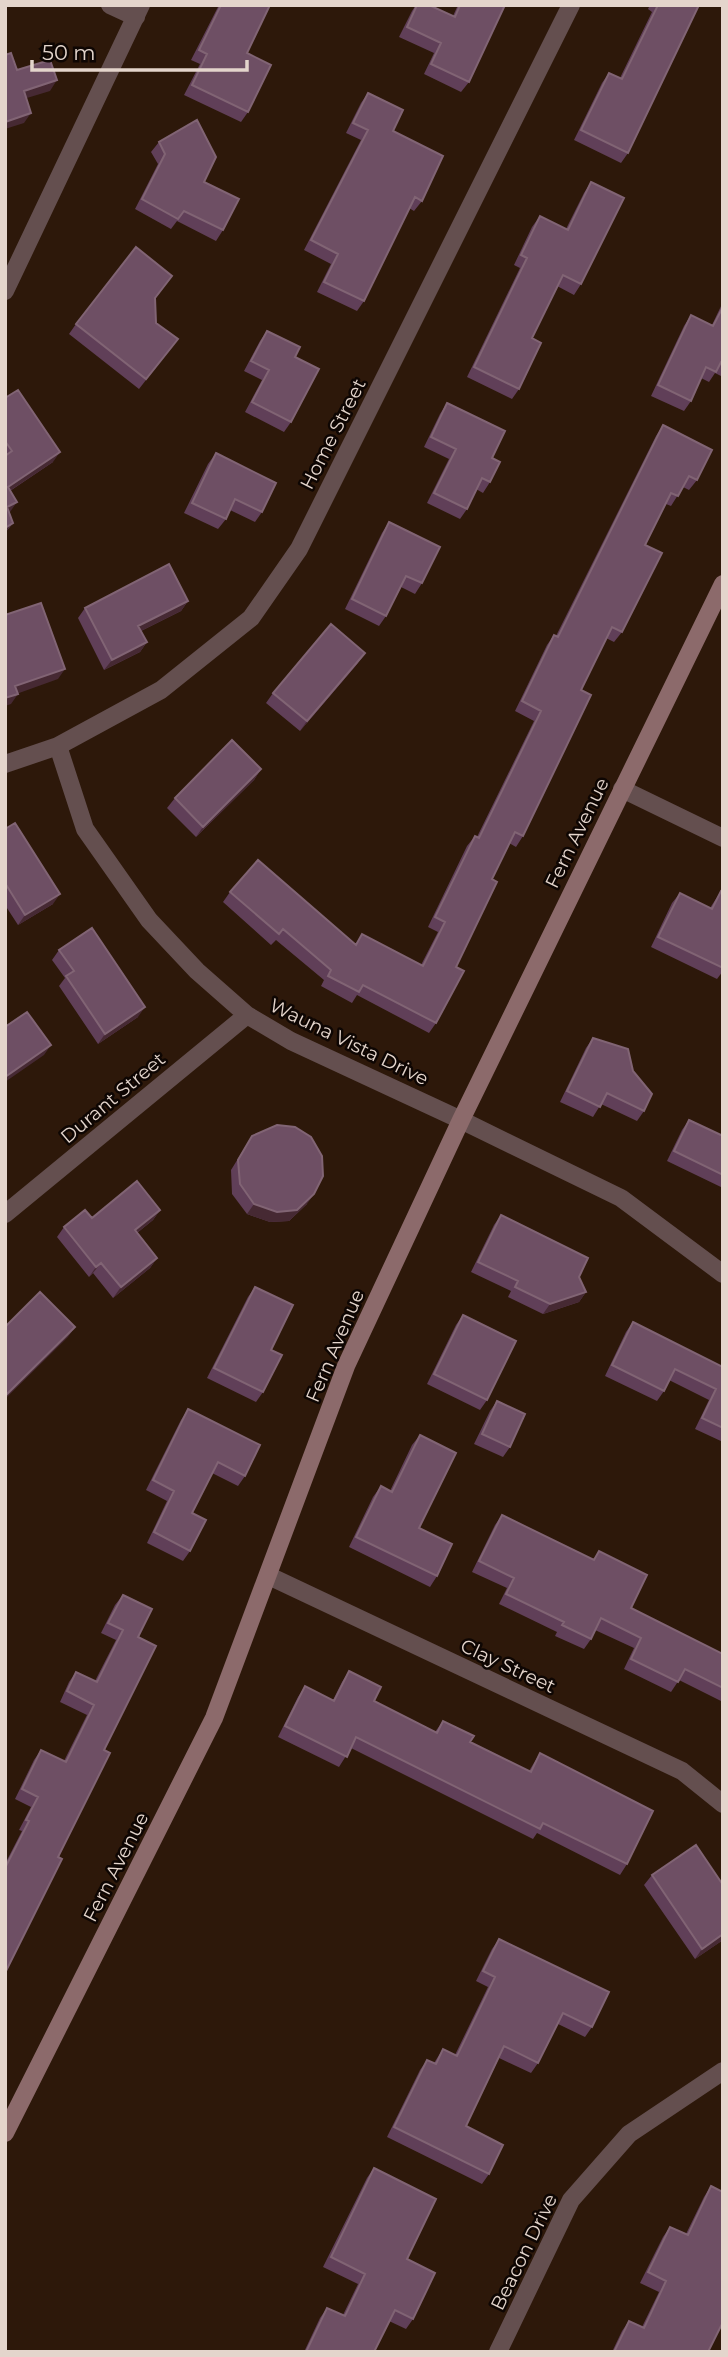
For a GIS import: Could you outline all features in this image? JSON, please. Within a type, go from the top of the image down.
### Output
[{"type":"main road","name":"Fern Avenue","points":[[5,2133],[214,1718],[346,1366],[461,1120],[723,584]]},
{"type":"street","points":[[5,291],[139,11],[110,5]]},
{"type":"street","name":"Home Street","points":[[5,764],[58,746],[161,690],[251,618],[299,549],[571,5]]},
{"type":"street","name":"Wauna Vista Drive","points":[[58,746],[85,829],[101,852],[149,919],[197,971],[247,1014],[291,1041],[621,1198],[723,1274]]},
{"type":"street","points":[[622,789],[723,838]]},
{"type":"street","name":"Durant Street","points":[[5,1214],[247,1014]]},
{"type":"street","name":"Clay Street","points":[[269,1576],[682,1771],[723,1804]]},
{"type":"street","name":"Beacon Drive","points":[[498,2352],[571,2200],[629,2134],[723,2071]]},
{"type":"building","points":[[221,5],[270,5],[247,53],[271,65],[248,112],[192,85],[207,54],[199,50]]},
{"type":"building","points":[[417,5],[429,5],[455,17],[460,5],[505,5],[469,82],[431,64],[441,43],[407,27]]},
{"type":"building","points":[[658,5],[699,5],[628,153],[581,130],[609,73],[622,79]]},
{"type":"building","points":[[11,53],[17,70],[50,60],[57,80],[24,91],[31,113],[5,122],[5,55]]},
{"type":"building","points":[[368,93],[403,110],[393,131],[443,156],[422,201],[415,197],[364,301],[324,282],[338,254],[311,240],[368,130],[353,123]]},
{"type":"building","points":[[197,120],[216,157],[204,182],[239,199],[223,230],[184,211],[178,219],[142,199],[165,154],[159,142]]},
{"type":"building","points":[[591,182],[624,198],[581,284],[563,275],[532,338],[541,343],[519,389],[474,367],[527,258],[521,255],[540,216],[568,230]]},
{"type":"building","points":[[136,247],[172,276],[155,298],[156,323],[178,339],[146,379],[76,324]]},
{"type":"building","points":[[723,307],[723,363],[721,362],[716,372],[706,367],[691,401],[658,385],[691,315],[713,326]]},
{"type":"building","points":[[267,331],[300,347],[295,357],[319,369],[291,422],[252,402],[269,370],[251,361]]},
{"type":"building","points":[[18,390],[60,452],[8,487],[17,502],[7,507],[13,523],[5,528],[5,456],[12,451],[5,441],[5,398]]},
{"type":"building","points":[[447,403],[505,431],[492,458],[500,462],[490,482],[482,478],[467,509],[434,493],[456,449],[431,437]]},
{"type":"building","points":[[663,425],[712,450],[697,480],[689,476],[678,496],[671,493],[645,545],[662,553],[622,632],[612,627],[581,690],[591,695],[523,836],[515,832],[492,879],[497,882],[456,967],[464,971],[436,1023],[363,985],[359,992],[328,976],[331,970],[283,929],[279,934],[230,892],[258,860],[356,945],[362,934],[423,966],[445,922],[435,917],[475,836],[479,838],[541,711],[522,701],[554,635],[558,637]]},
{"type":"building","points":[[216,453],[276,483],[262,512],[235,499],[226,519],[192,503]]},
{"type":"building","points":[[389,522],[440,547],[422,583],[406,576],[386,616],[352,599]]},
{"type":"building","points":[[169,564],[188,601],[138,626],[147,642],[112,660],[85,608]]},
{"type":"building","points":[[41,603],[65,669],[15,686],[18,694],[5,698],[5,615]]},
{"type":"building","points":[[331,624],[365,653],[307,721],[273,693]]},
{"type":"building","points":[[232,740],[261,769],[203,827],[175,798]]},
{"type":"building","points":[[15,823],[60,894],[25,915],[5,883],[5,829]]},
{"type":"building","points":[[721,891],[723,968],[658,937],[680,893],[712,909]]},
{"type":"building","points":[[92,928],[145,1007],[105,1034],[66,976],[74,971],[59,950]]},
{"type":"building","points":[[27,1012],[51,1045],[5,1077],[5,1027]]},
{"type":"building","points":[[593,1038],[628,1049],[633,1071],[652,1094],[644,1111],[607,1093],[600,1107],[567,1091]]},
{"type":"building","points":[[689,1120],[723,1136],[723,1175],[674,1151]]},
{"type":"building","points":[[277,1125],[295,1127],[311,1137],[322,1156],[323,1176],[314,1194],[297,1210],[277,1212],[254,1204],[240,1184],[238,1160],[252,1136]]},
{"type":"building","points":[[137,1181],[160,1210],[135,1230],[157,1258],[121,1287],[101,1263],[96,1267],[64,1227],[85,1210],[92,1218]]},
{"type":"building","points":[[501,1215],[588,1258],[579,1277],[586,1292],[550,1304],[515,1287],[518,1281],[478,1262]]},
{"type":"building","points":[[255,1287],[293,1305],[271,1350],[282,1355],[263,1392],[214,1368]]},
{"type":"building","points":[[40,1292],[75,1327],[7,1394],[5,1327]]},
{"type":"building","points":[[463,1315],[516,1341],[487,1400],[434,1374]]},
{"type":"building","points":[[633,1322],[723,1367],[723,1428],[702,1418],[716,1389],[675,1369],[664,1391],[612,1365]]},
{"type":"building","points":[[497,1401],[525,1414],[510,1447],[482,1434]]},
{"type":"building","points":[[188,1409],[260,1445],[245,1476],[218,1462],[192,1513],[206,1520],[190,1551],[154,1532],[174,1491],[153,1480]]},
{"type":"building","points":[[420,1435],[456,1453],[419,1528],[452,1544],[437,1576],[356,1537],[381,1486],[392,1492]]},
{"type":"building","points":[[502,1515],[594,1560],[599,1551],[647,1575],[631,1608],[723,1654],[723,1688],[685,1669],[678,1682],[631,1659],[641,1638],[601,1618],[591,1639],[562,1625],[564,1622],[506,1594],[514,1578],[479,1561]]},
{"type":"building","points":[[123,1595],[152,1609],[138,1637],[156,1646],[104,1750],[110,1753],[58,1857],[62,1859],[5,1973],[5,1868],[38,1797],[22,1789],[41,1750],[66,1762],[94,1705],[67,1691],[76,1672],[97,1682],[123,1630],[108,1623]]},
{"type":"building","points":[[349,1671],[381,1687],[374,1701],[437,1733],[443,1721],[474,1736],[470,1742],[531,1772],[540,1753],[653,1811],[627,1864],[543,1823],[540,1829],[356,1737],[347,1757],[285,1726],[305,1686],[334,1701]]},
{"type":"building","points":[[696,1845],[723,1885],[723,1934],[702,1949],[652,1875]]},
{"type":"building","points":[[499,1939],[609,1992],[592,2027],[563,2013],[538,2063],[504,2046],[466,2126],[503,2145],[489,2174],[394,2127],[427,2060],[436,2064],[443,2049],[457,2056],[495,1977],[483,1971]]},
{"type":"building","points":[[374,2168],[436,2199],[407,2259],[435,2273],[413,2319],[395,2310],[374,2352],[306,2352],[327,2308],[345,2316],[365,2274],[331,2257]]},
{"type":"building","points":[[711,2186],[723,2192],[723,2322],[708,2352],[614,2352],[629,2321],[644,2328],[666,2281],[648,2272],[670,2227],[688,2235]]}]
